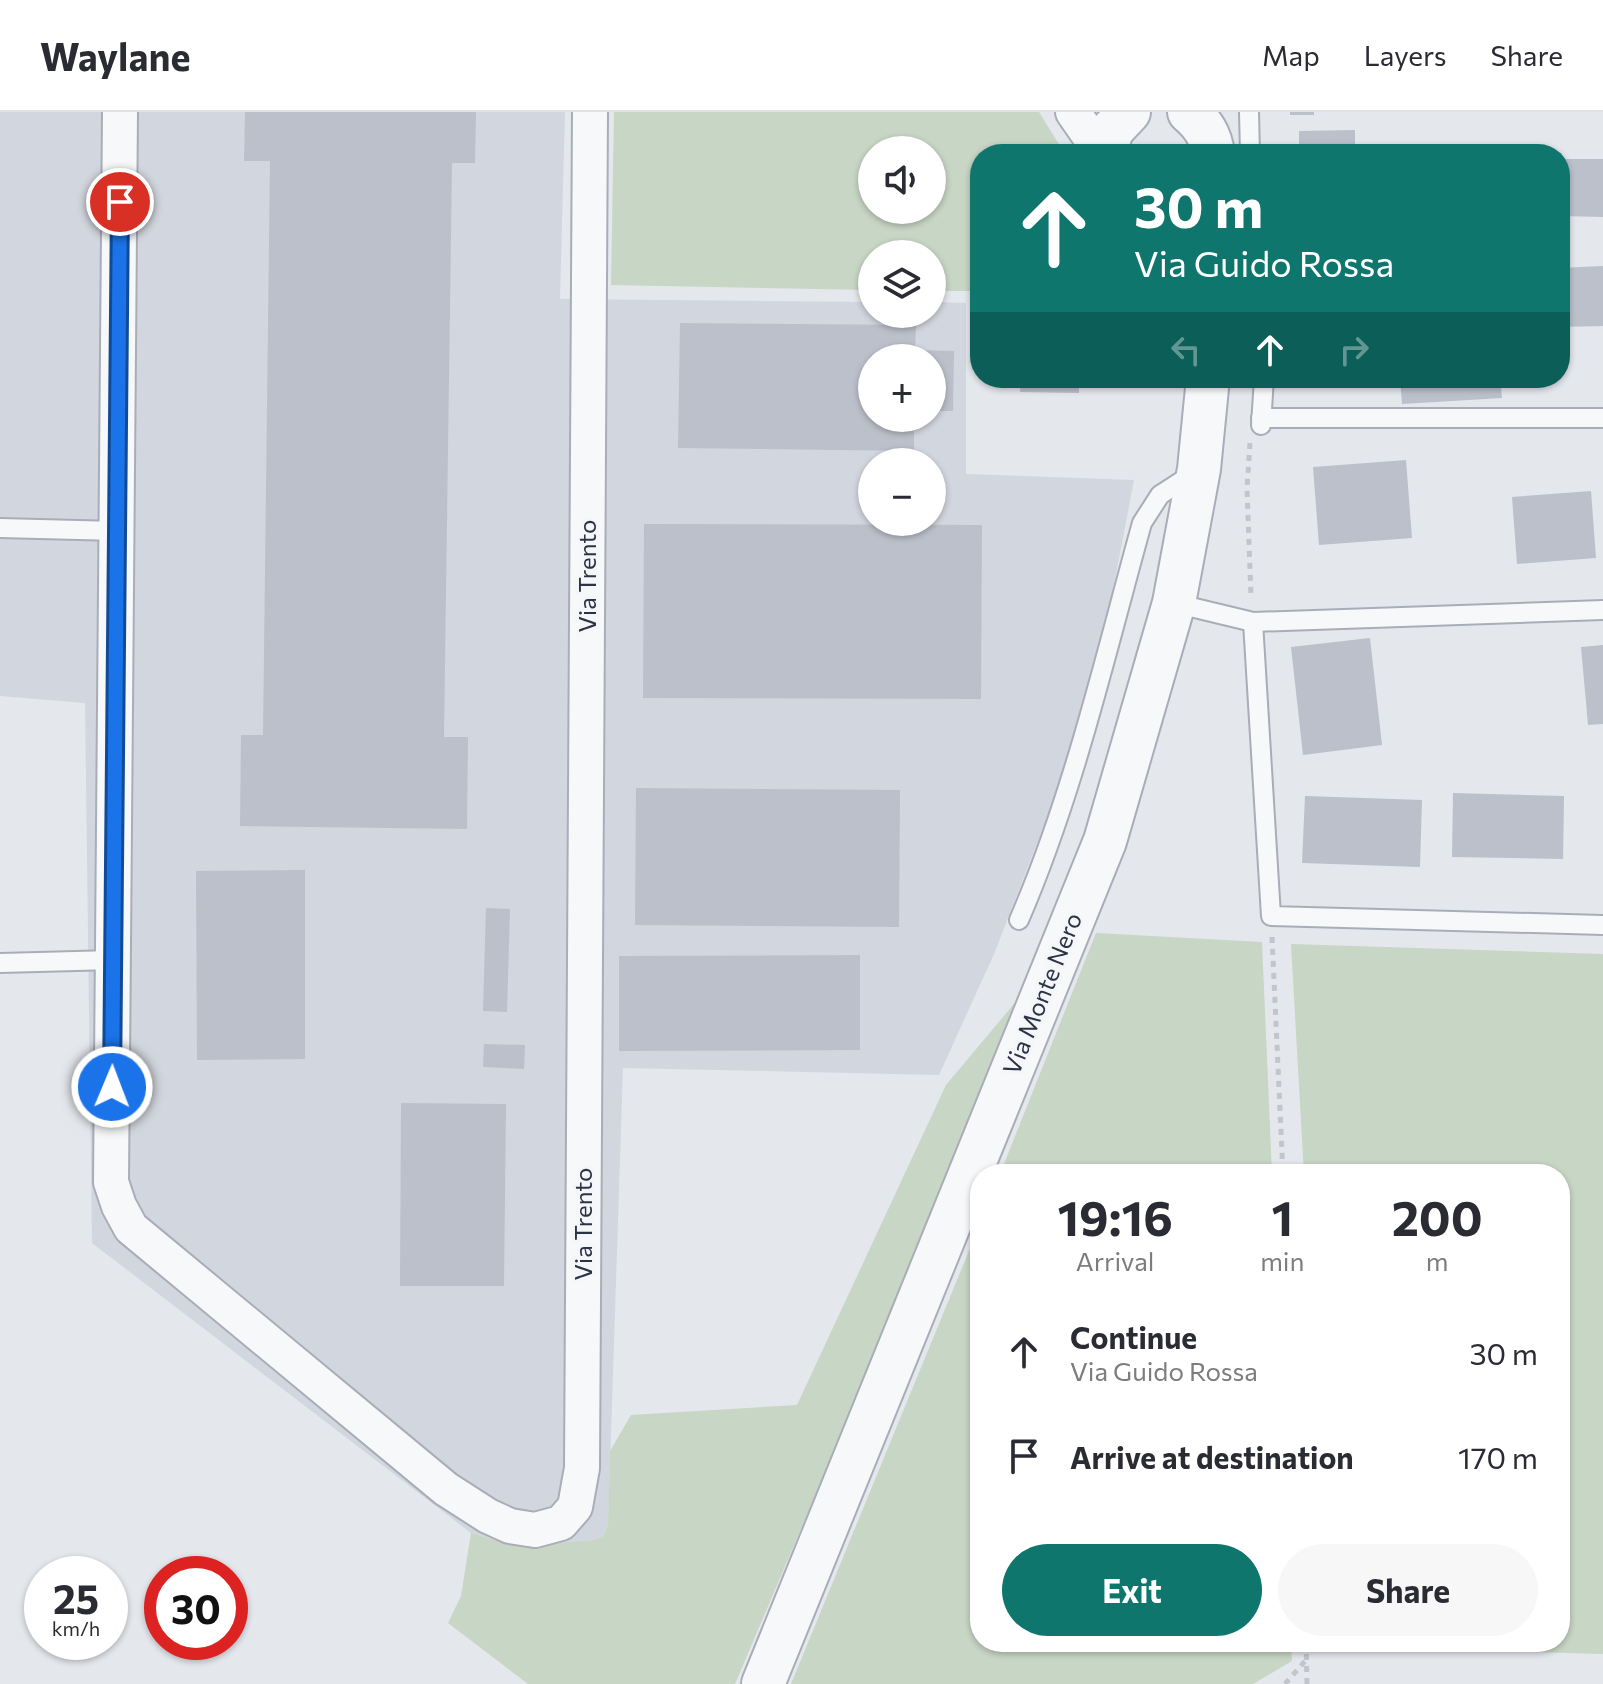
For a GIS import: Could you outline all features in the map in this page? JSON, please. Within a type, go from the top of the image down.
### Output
[{"type":"street","name":"Via Trento","points":[[120,112],[111,1182],[131,1228],[446,1489],[510,1526],[535,1530],[561,1523],[575,1507],[582,1468],[590,112]]},
{"type":"street","points":[[1073,112],[1097,144]]},
{"type":"street","points":[[1107,144],[1112,130],[1129,112]]},
{"type":"street","name":"Via Monte Nero","points":[[974,1164],[1105,841],[1174,603],[1199,469],[1207,388]]},
{"type":"street","name":"Via Monte Nero","points":[[763,1684],[970,1174]]},
{"type":"lane","points":[[1249,112],[1250,144]]},
{"type":"lane","points":[[1263,388],[1261,422],[1603,418]]},
{"type":"lane","points":[[1019,920],[1046,857],[1142,523],[1160,495],[1199,469]]},
{"type":"lane","points":[[0,528],[118,531]]},
{"type":"lane","points":[[1174,603],[1253,622],[1603,610]]},
{"type":"lane","points":[[1253,622],[1271,916],[1603,925]]},
{"type":"lane","points":[[0,963],[114,960]]},
{"type":"path","points":[[1253,622],[1247,488],[1250,443],[1261,422]]},
{"type":"path","points":[[1271,916],[1283,1164]]},
{"type":"path","points":[[1307,1652],[1307,1684]]},
{"type":"path","points":[[1285,1684],[1307,1660]]},
{"type":"shaded area","points":[[0,112],[565,112],[560,299],[858,302],[858,328],[946,328],[946,302],[966,303],[966,474],[1134,480],[1103,642],[1053,802],[994,954],[939,1075],[623,1068],[608,1526],[603,1536],[594,1540],[515,1546],[471,1533],[92,1243],[85,703],[0,696]]},
{"type":"green space","points":[[614,112],[1039,112],[1059,144],[970,144],[970,291],[946,291],[946,240],[858,240],[858,290],[611,285]]},
{"type":"green space","points":[[1096,933],[1262,942],[1272,1164],[1004,1164]]},
{"type":"green space","points":[[1291,944],[1603,954],[1603,1654],[1533,1652],[1570,1652],[1570,1164],[1303,1164]]},
{"type":"green space","points":[[1034,980],[735,1684],[528,1684],[448,1623],[461,1596],[471,1533],[515,1546],[594,1540],[603,1536],[608,1526],[610,1451],[631,1415],[797,1405],[946,1085]]},
{"type":"green space","points":[[970,1248],[970,1652],[1292,1652],[1292,1661],[1253,1684],[791,1684]]},
{"type":"building","points":[[245,112],[476,112],[475,163],[452,163],[444,737],[468,737],[467,829],[240,826],[241,735],[263,735],[270,161],[244,161]]},
{"type":"building","points":[[1290,112],[1314,112],[1314,115],[1290,115]]},
{"type":"building","points":[[1355,130],[1355,144],[1299,144],[1299,131]]},
{"type":"building","points":[[1570,159],[1603,159],[1603,217],[1570,216]]},
{"type":"building","points":[[1603,266],[1603,326],[1570,327],[1570,268]]},
{"type":"building","points":[[680,323],[916,328],[915,344],[858,344],[858,432],[914,432],[914,448],[678,448]]},
{"type":"building","points":[[946,351],[954,351],[953,411],[946,411]]},
{"type":"building","points":[[1020,388],[1079,388],[1079,393],[1020,392]]},
{"type":"building","points":[[1401,388],[1501,388],[1502,398],[1402,404]]},
{"type":"building","points":[[1406,460],[1412,538],[1319,545],[1313,467]]},
{"type":"building","points":[[1591,491],[1596,558],[1517,564],[1512,497]]},
{"type":"building","points":[[644,524],[858,525],[858,536],[946,536],[946,525],[982,525],[981,699],[643,698]]},
{"type":"building","points":[[1370,638],[1382,745],[1303,755],[1291,647]]},
{"type":"building","points":[[1603,645],[1603,724],[1588,725],[1581,647]]},
{"type":"building","points":[[636,788],[900,790],[899,927],[635,925]]},
{"type":"building","points":[[1453,793],[1564,796],[1563,859],[1452,857]]},
{"type":"building","points":[[1305,796],[1422,800],[1420,867],[1302,863]]},
{"type":"building","points":[[305,870],[305,1059],[197,1060],[196,871]]},
{"type":"building","points":[[486,908],[510,909],[507,1012],[483,1011]]},
{"type":"building","points":[[860,955],[860,1050],[619,1051],[619,956]]},
{"type":"building","points":[[484,1044],[525,1045],[524,1069],[483,1067]]},
{"type":"building","points":[[401,1103],[506,1104],[504,1286],[400,1286]]},
{"type":"route","points":[[112,1087],[120,202]]}]
